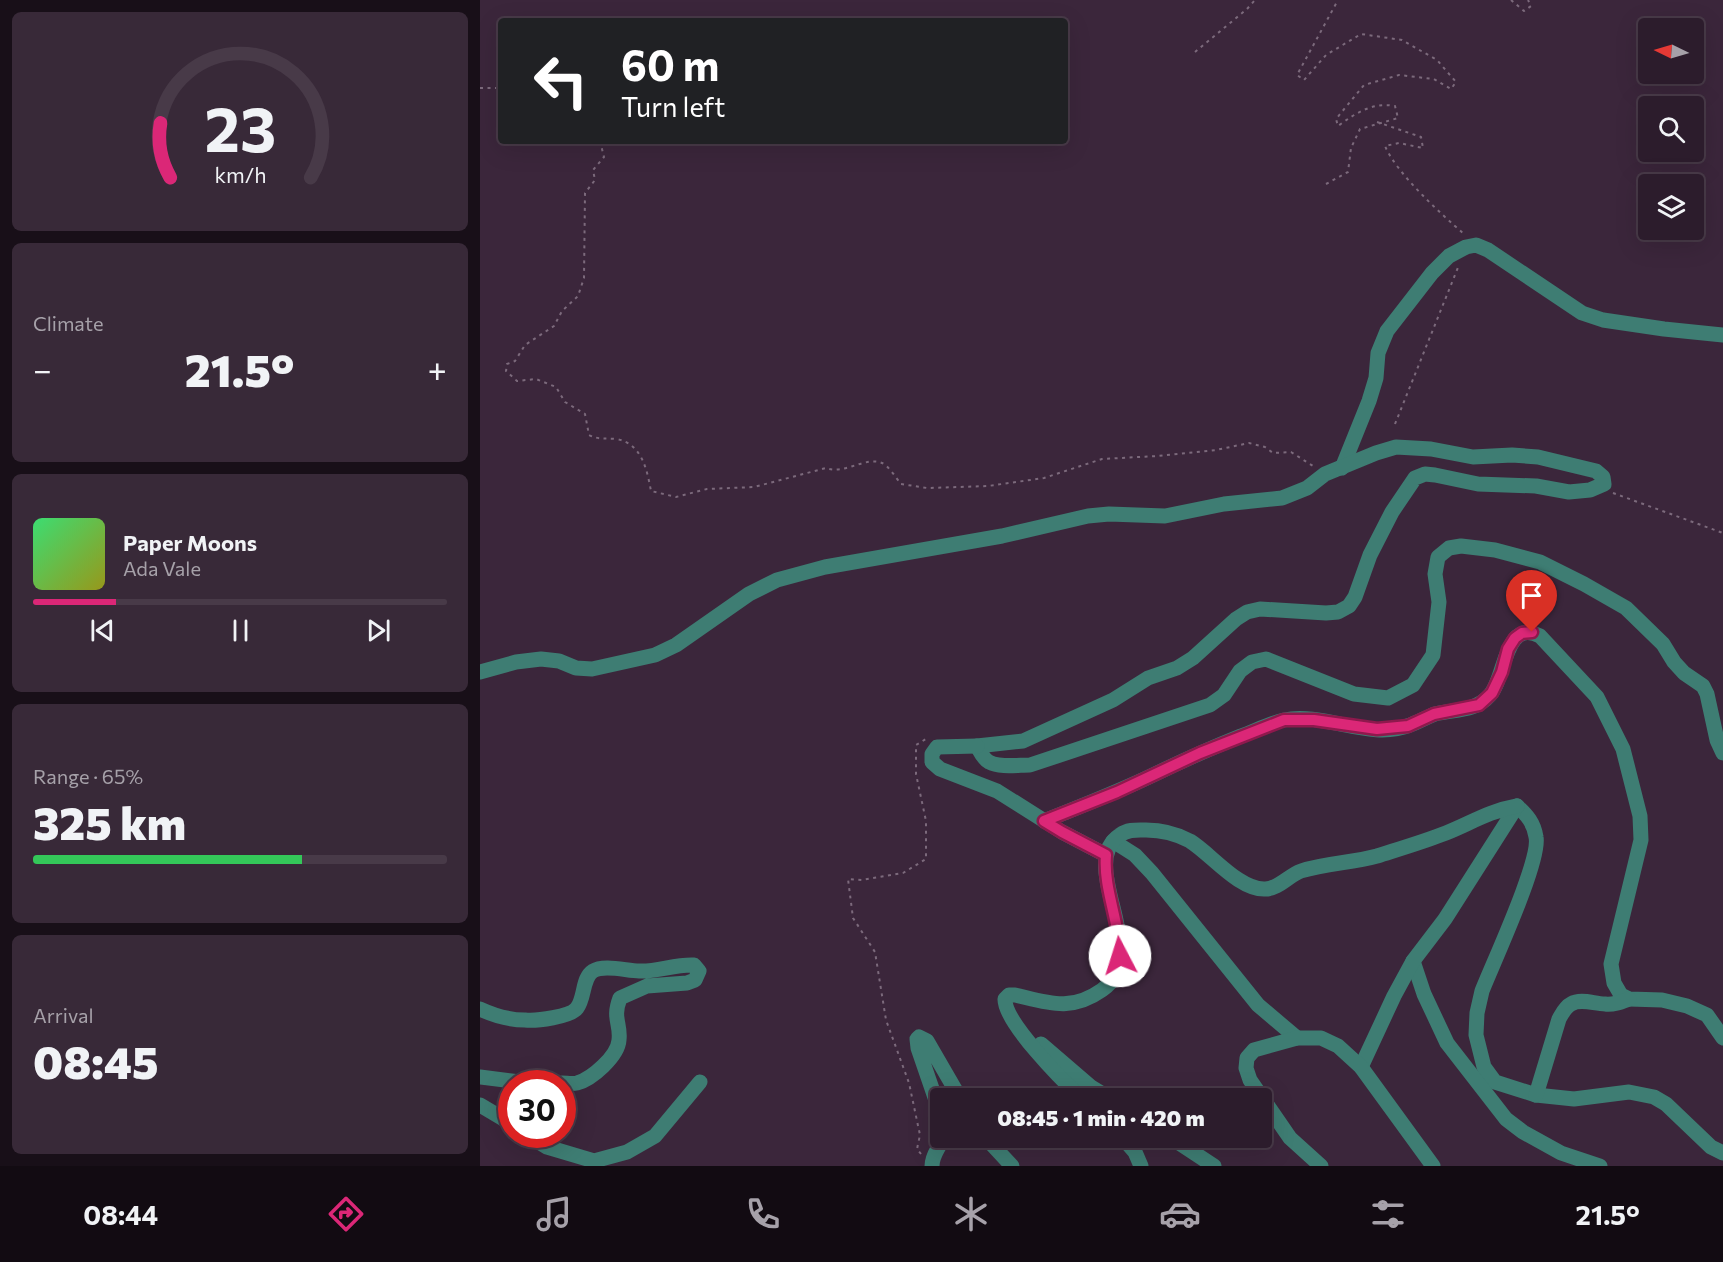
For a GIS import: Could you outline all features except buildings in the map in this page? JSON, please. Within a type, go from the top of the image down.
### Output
[{"type":"street","points":[[1342,468],[1369,401],[1376,378],[1378,353],[1387,331],[1432,273],[1449,256],[1471,246],[1488,250],[1582,313],[1613,321],[1723,335]]},
{"type":"street","points":[[480,672],[516,662],[541,659],[559,661],[576,668],[592,669],[655,654],[676,645],[749,594],[777,580],[825,567],[1002,536],[1088,516],[1109,513],[1164,516],[1224,504],[1282,498],[1307,488],[1325,474],[1396,447],[1431,449],[1473,457],[1512,455],[1538,458],[1596,471],[1603,477],[1604,484],[1599,488],[1569,492],[1536,486],[1478,484],[1425,474],[1415,478],[1386,523],[1370,555],[1355,597],[1349,606],[1338,612],[1326,613],[1260,609],[1247,612],[1236,619],[1193,658],[1177,668],[1148,678],[1113,700],[1023,741],[937,747],[932,754],[932,762],[940,769],[996,791],[1062,832],[1135,855],[1258,1005],[1297,1038]]},
{"type":"street","points":[[976,746],[989,762],[1030,765],[1210,705],[1224,695],[1240,671],[1251,662],[1266,659],[1354,694],[1388,698],[1413,685],[1433,654],[1439,602],[1435,574],[1438,557],[1449,548],[1461,546],[1495,550],[1540,562],[1626,608],[1663,644],[1684,673],[1703,686],[1707,694],[1717,740],[1723,753]]},
{"type":"street","points":[[1044,821],[1117,792],[1200,753],[1284,720],[1314,720],[1377,729],[1408,726],[1434,714],[1479,705],[1492,693],[1502,672],[1508,649],[1515,638],[1522,633],[1532,632],[1540,636],[1597,698],[1623,749],[1640,816],[1641,840],[1611,964],[1614,983],[1621,995],[1629,999]]},
{"type":"street","points":[[1071,1088],[1051,1068],[1012,1020],[1005,1005],[1005,999],[1009,995],[1068,1005],[1097,994],[1109,985],[1118,973],[1120,938],[1107,880],[1110,848],[1120,834],[1132,830],[1154,830],[1173,834],[1189,841],[1241,882],[1266,890],[1298,872],[1374,856],[1446,833],[1492,811],[1517,806]]},
{"type":"street","points":[[1361,1067],[1413,961],[1445,919],[1517,806]]},
{"type":"street","points":[[1517,806],[1530,819],[1537,839],[1532,865],[1482,991],[1477,1012],[1476,1035],[1484,1066],[1495,1082],[1536,1095],[1574,1099],[1629,1092],[1654,1097],[1666,1104],[1711,1147],[1723,1153]]},
{"type":"street","points":[[1413,961],[1424,994],[1447,1043],[1506,1119],[1523,1132],[1561,1153],[1600,1166]]},
{"type":"street","points":[[480,1009],[493,1015],[525,1020],[564,1015],[576,1011],[582,1000],[588,977],[594,970],[602,968],[642,972],[682,964],[694,965],[699,971],[695,980],[687,983],[647,986],[620,998],[615,1011],[619,1042],[612,1057],[599,1071],[576,1083]]},
{"type":"street","points":[[1536,1095],[1559,1019],[1572,1003],[1582,1001],[1606,1005],[1617,1004],[1629,999],[1662,1000],[1707,1015],[1723,1038]]},
{"type":"street","points":[[1012,1020],[1093,1088]]},
{"type":"street","points":[[932,1088],[918,1048],[917,1039],[920,1037],[927,1041],[954,1088]]},
{"type":"street","points":[[1321,1166],[1290,1138],[1250,1080],[1246,1068],[1247,1058],[1254,1050],[1297,1038],[1320,1038],[1338,1047],[1361,1067],[1433,1166]]},
{"type":"street","points":[[1478,1083],[1484,1066]]},
{"type":"street","points":[[480,1077],[498,1079]]},
{"type":"street","points":[[550,1148],[594,1161],[627,1152],[655,1136],[700,1082]]},
{"type":"street","points":[[480,1105],[498,1116]]},
{"type":"street","points":[[932,1165],[934,1153],[938,1148]]},
{"type":"street","points":[[995,1148],[1012,1166]]},
{"type":"street","points":[[1132,1148],[1141,1166]]},
{"type":"street","points":[[1187,1148],[1214,1166]]},
{"type":"path","points":[[1195,52],[1255,0]]},
{"type":"path","points":[[1326,184],[1348,172],[1352,148],[1360,129],[1377,122],[1398,118],[1395,106],[1383,104],[1358,111],[1338,126],[1336,119],[1364,85],[1399,75],[1434,79],[1451,89],[1456,82],[1437,60],[1402,40],[1361,34],[1326,56],[1304,80],[1297,75],[1338,0]]},
{"type":"path","points":[[1510,0],[1524,11],[1531,6],[1528,0]]},
{"type":"path","points":[[480,88],[498,88]]},
{"type":"path","points":[[1377,122],[1421,137],[1423,148],[1399,143],[1385,146],[1390,158],[1471,246],[1395,424]]},
{"type":"path","points":[[601,144],[604,158],[593,170],[595,180],[585,193],[584,278],[578,296],[562,311],[554,326],[525,345],[515,361],[507,364],[506,371],[517,381],[536,379],[556,387],[565,402],[585,414],[589,435],[598,440],[618,440],[632,446],[645,462],[651,491],[676,497],[706,489],[754,487],[826,468],[834,471],[873,461],[882,463],[901,484],[927,489],[988,486],[1044,478],[1102,459],[1216,450],[1249,443],[1266,447],[1273,453],[1291,452],[1325,474]]},
{"type":"path","points":[[1599,488],[1723,533]]},
{"type":"path","points":[[932,1165],[917,1149],[920,1135],[909,1083],[886,1020],[875,952],[853,918],[848,879],[862,880],[903,873],[926,859],[926,821],[916,774],[916,745],[933,734]]},
{"type":"route","points":[[1120,956],[1120,938],[1107,880],[1106,855],[1044,821],[1117,792],[1200,753],[1284,720],[1314,720],[1377,729],[1408,726],[1434,714],[1479,705],[1492,693],[1502,672],[1508,649],[1515,638],[1522,633],[1532,632]]}]
